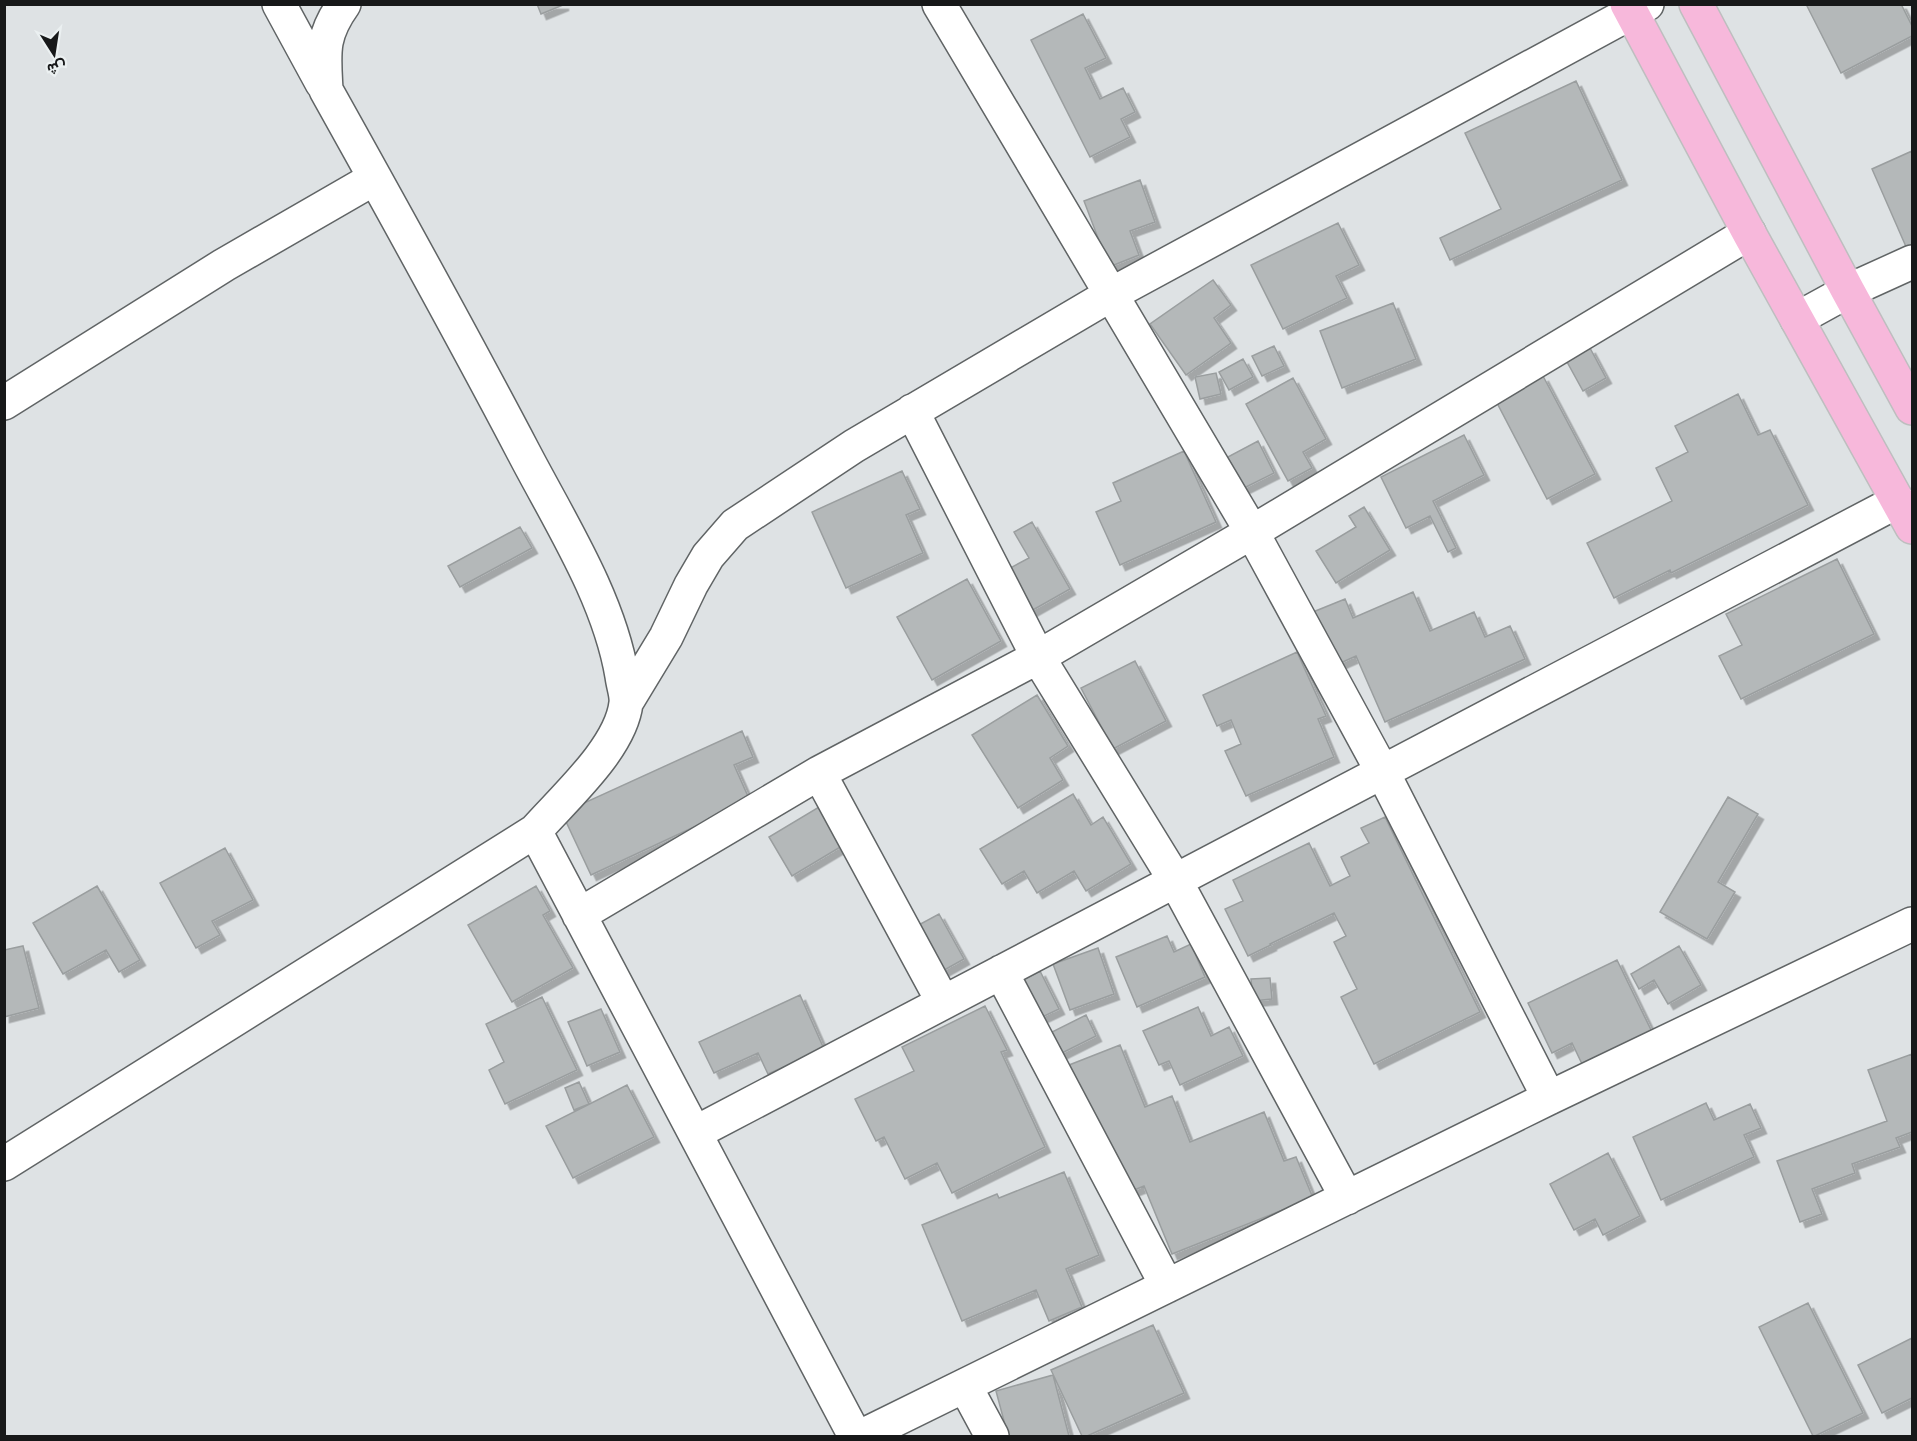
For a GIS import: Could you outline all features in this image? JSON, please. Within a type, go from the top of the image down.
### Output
[{"type":"main road","points":[[1696,4],[1912,408]]},
{"type":"main road","points":[[1635,7],[1749,233],[1905,514]]},
{"type":"street","points":[[279,4],[579,557],[602,609],[619,659],[626,703]]},
{"type":"street","points":[[326,90],[323,48],[334,18],[344,4]]},
{"type":"street","points":[[939,4],[1252,532],[1382,771],[1549,1098]]},
{"type":"street","points":[[4,1164],[535,831],[596,765],[617,731],[626,703],[666,637],[691,585],[708,556],[735,525],[854,446],[1110,295],[1635,7]]},
{"type":"street","points":[[4,403],[224,265],[375,178]]},
{"type":"street","points":[[579,915],[819,773],[1038,657],[1252,532],[1749,233]]},
{"type":"street","points":[[1797,319],[1848,291],[1912,262]]},
{"type":"street","points":[[912,411],[1038,657],[1175,880],[1347,1198]]},
{"type":"street","points":[[695,1133],[1382,771],[1905,514]]},
{"type":"street","points":[[819,773],[943,1002]]},
{"type":"street","points":[[535,831],[855,1437]]},
{"type":"street","points":[[862,1437],[1549,1098],[1912,924]]},
{"type":"street","points":[[1001,972],[1167,1286]]},
{"type":"street","points":[[965,1386],[992,1437]]},
{"type":"building","points":[[537,4],[563,4],[563,5],[541,14]]},
{"type":"building","points":[[1806,4],[1901,4],[1912,26],[1912,36],[1841,73]]},
{"type":"building","points":[[1083,14],[1106,58],[1085,68],[1100,99],[1123,88],[1135,112],[1121,119],[1130,137],[1090,157],[1031,40]]},
{"type":"building","points":[[1576,81],[1622,180],[1450,260],[1440,238],[1501,209],[1465,133]]},
{"type":"building","points":[[1912,151],[1912,246],[1907,249],[1872,169]]},
{"type":"building","points":[[1140,180],[1155,222],[1130,231],[1139,255],[1109,267],[1084,201]]},
{"type":"building","points":[[1338,223],[1359,265],[1336,276],[1347,298],[1283,329],[1251,265]]},
{"type":"building","points":[[1213,280],[1231,305],[1214,318],[1231,343],[1186,375],[1150,324]]},
{"type":"building","points":[[1393,303],[1416,359],[1342,388],[1320,331]]},
{"type":"building","points":[[1274,346],[1284,366],[1262,376],[1252,356]]},
{"type":"building","points":[[1590,348],[1606,378],[1583,391],[1566,360]]},
{"type":"building","points":[[1243,359],[1253,377],[1229,390],[1219,372]]},
{"type":"building","points":[[1216,373],[1221,394],[1200,399],[1195,377]]},
{"type":"building","points":[[1543,376],[1595,474],[1547,499],[1496,401]]},
{"type":"building","points":[[1293,378],[1326,439],[1303,452],[1312,468],[1288,481],[1246,404]]},
{"type":"building","points":[[1738,394],[1758,435],[1770,430],[1808,505],[1671,573],[1670,570],[1614,598],[1587,543],[1672,501],[1656,468],[1688,452],[1675,426]]},
{"type":"building","points":[[1464,435],[1484,475],[1433,501],[1456,548],[1448,552],[1430,516],[1406,528],[1381,477]]},
{"type":"building","points":[[1258,441],[1274,473],[1240,490],[1224,459]]},
{"type":"building","points":[[1184,451],[1216,522],[1120,565],[1096,512],[1121,501],[1113,483]]},
{"type":"building","points":[[902,471],[920,509],[906,515],[923,553],[846,588],[812,512]]},
{"type":"building","points":[[1364,507],[1390,550],[1336,583],[1316,551],[1356,527],[1349,516]]},
{"type":"building","points":[[1032,522],[1070,589],[1024,615],[1001,573],[1029,558],[1014,532]]},
{"type":"building","points":[[520,527],[532,548],[460,587],[448,566]]},
{"type":"building","points":[[1837,559],[1874,634],[1741,699],[1719,656],[1742,645],[1726,614]]},
{"type":"building","points":[[967,579],[1001,641],[932,680],[897,617]]},
{"type":"building","points":[[1413,592],[1430,631],[1474,612],[1485,637],[1510,626],[1525,659],[1385,722],[1356,656],[1336,665],[1313,612],[1345,599],[1353,618]]},
{"type":"building","points":[[1297,652],[1326,716],[1318,719],[1334,757],[1246,796],[1225,751],[1241,744],[1231,720],[1217,726],[1203,695]]},
{"type":"building","points":[[1135,661],[1166,721],[1113,749],[1081,688]]},
{"type":"building","points":[[1037,695],[1068,746],[1050,758],[1063,780],[1018,808],[972,735]]},
{"type":"building","points":[[742,731],[753,757],[734,765],[750,801],[591,875],[562,813]]},
{"type":"building","points":[[1073,794],[1091,825],[1103,817],[1131,864],[1086,891],[1074,871],[1037,893],[1024,871],[1002,884],[980,849]]},
{"type":"building","points":[[1728,797],[1758,814],[1718,882],[1735,892],[1707,939],[1660,912]]},
{"type":"building","points":[[819,807],[842,846],[792,876],[769,837]]},
{"type":"building","points":[[1385,817],[1480,1012],[1374,1064],[1341,997],[1357,989],[1334,942],[1346,936],[1334,913],[1248,956],[1225,909],[1243,901],[1233,880],[1309,843],[1330,886],[1350,876],[1341,857],[1369,843],[1361,828]]},
{"type":"building","points":[[225,848],[253,900],[212,921],[220,935],[196,948],[160,883]]},
{"type":"building","points":[[97,886],[140,960],[119,972],[106,950],[63,974],[33,923]]},
{"type":"building","points":[[536,886],[550,911],[543,915],[573,968],[512,1002],[468,925]]},
{"type":"building","points":[[939,914],[964,959],[939,973],[913,928]]},
{"type":"building","points":[[1167,936],[1174,952],[1191,944],[1205,977],[1137,1007],[1116,957]]},
{"type":"building","points":[[23,946],[39,1008],[4,1017],[4,950]]},
{"type":"building","points":[[1679,946],[1701,985],[1668,1004],[1654,980],[1639,989],[1631,974]]},
{"type":"building","points":[[1098,948],[1114,994],[1070,1010],[1053,964]]},
{"type":"building","points":[[1617,960],[1652,1032],[1583,1066],[1572,1043],[1552,1053],[1528,1003]]},
{"type":"building","points":[[1040,971],[1059,1009],[1038,1019],[1019,982]]},
{"type":"building","points":[[1270,978],[1272,999],[1253,1001],[1251,979]]},
{"type":"building","points":[[800,995],[824,1049],[768,1074],[758,1053],[714,1073],[699,1042]]},
{"type":"building","points":[[542,997],[577,1070],[505,1104],[489,1070],[504,1062],[486,1024]]},
{"type":"building","points":[[985,1006],[1007,1050],[1001,1052],[1045,1147],[952,1193],[937,1163],[905,1179],[884,1137],[876,1141],[855,1099],[914,1071],[902,1047]]},
{"type":"building","points":[[1198,1007],[1211,1036],[1229,1027],[1243,1056],[1180,1085],[1169,1061],[1159,1065],[1143,1031]]},
{"type":"building","points":[[601,1009],[620,1052],[587,1066],[568,1022]]},
{"type":"building","points":[[1086,1015],[1096,1036],[1058,1055],[1048,1034]]},
{"type":"building","points":[[1120,1045],[1145,1107],[1172,1096],[1190,1142],[1264,1112],[1284,1161],[1296,1157],[1313,1198],[1172,1254],[1144,1186],[1119,1196],[1064,1067]]},
{"type":"building","points":[[1912,1054],[1912,1132],[1896,1138],[1900,1147],[1852,1164],[1855,1173],[1812,1189],[1822,1214],[1800,1222],[1777,1161],[1887,1121],[1868,1070]]},
{"type":"building","points":[[579,1082],[589,1104],[574,1110],[565,1088]]},
{"type":"building","points":[[627,1085],[654,1137],[573,1178],[546,1126]]},
{"type":"building","points":[[1706,1103],[1714,1120],[1750,1104],[1761,1128],[1744,1135],[1754,1157],[1661,1200],[1633,1137]]},
{"type":"building","points":[[1608,1153],[1640,1216],[1603,1235],[1595,1219],[1574,1230],[1550,1184]]},
{"type":"building","points":[[1064,1172],[1099,1255],[1066,1269],[1082,1307],[1049,1321],[1036,1290],[962,1321],[922,1225],[997,1194],[999,1198]]},
{"type":"building","points":[[1808,1303],[1863,1413],[1815,1436],[1759,1327]]},
{"type":"building","points":[[1153,1325],[1184,1393],[1087,1436],[1082,1436],[1051,1370]]},
{"type":"building","points":[[1912,1338],[1912,1398],[1882,1413],[1858,1365]]},
{"type":"building","points":[[1053,1375],[1069,1436],[1008,1436],[996,1391]]}]
